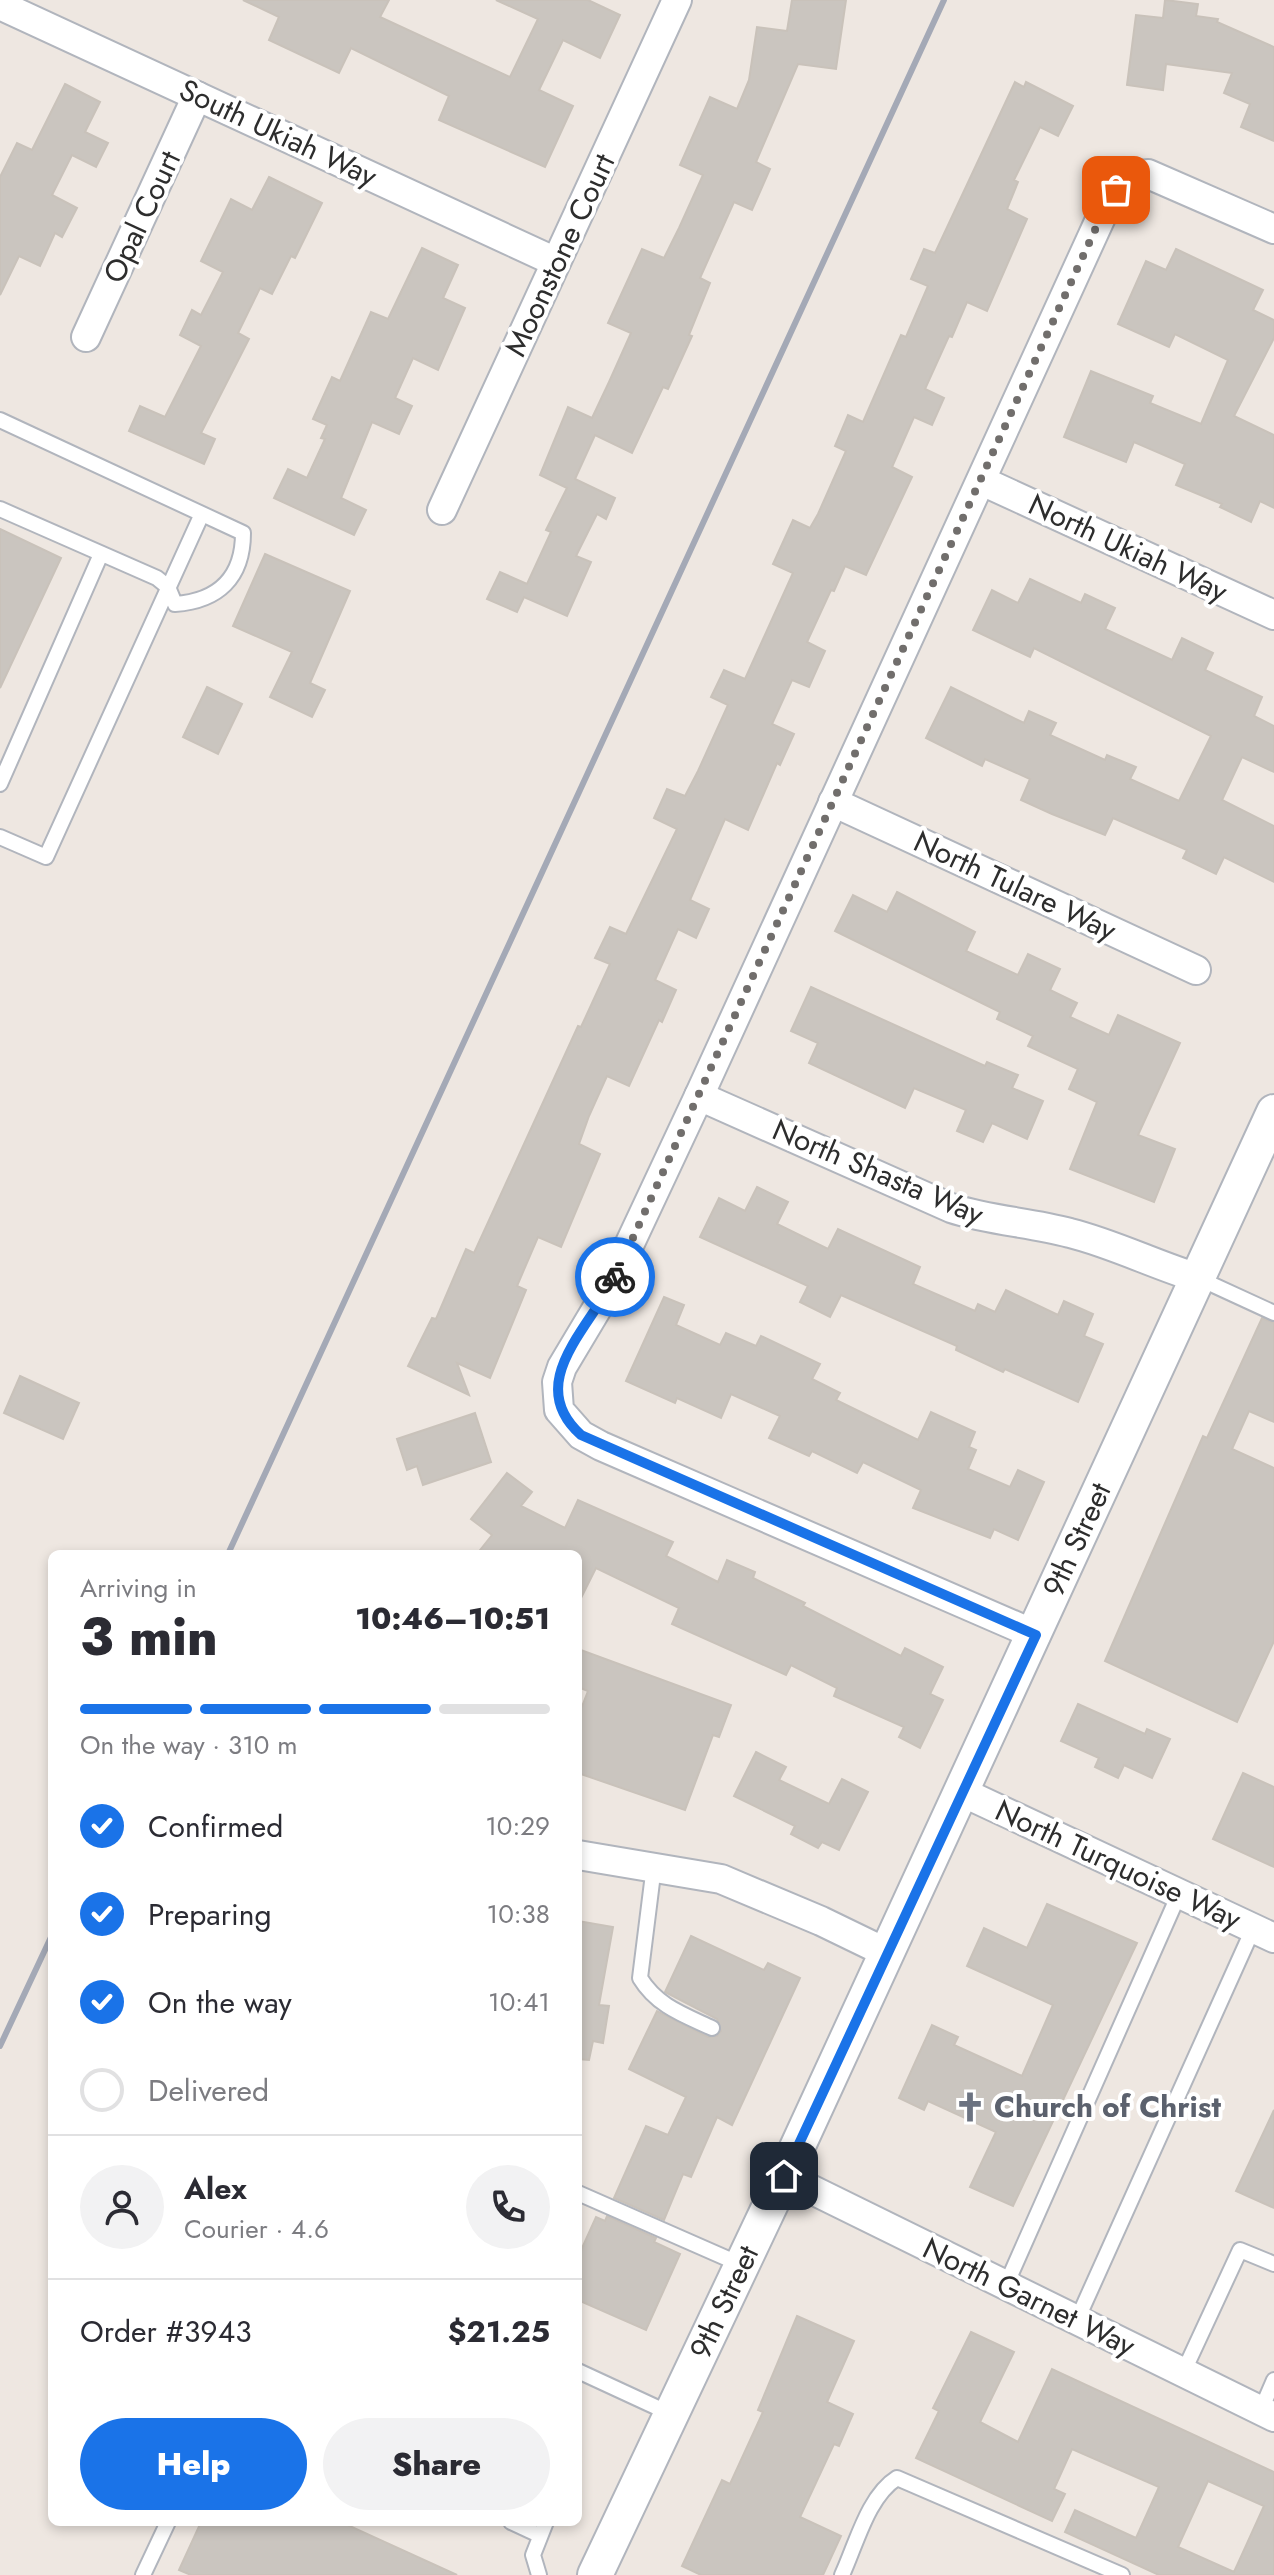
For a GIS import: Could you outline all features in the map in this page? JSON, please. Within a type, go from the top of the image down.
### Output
[{"type":"street","name":"Moonstone Court","points":[[442,510],[677,0]]},
{"type":"street","name":"South Ukiah Way","points":[[0,5],[556,262]]},
{"type":"street","name":"Opal Court","points":[[86,337],[197,96]]},
{"type":"street","points":[[1036,1635],[601,1446],[581,1435],[559,1410],[557,1382],[562,1367],[608,1290],[699,1096],[1104,210],[1116,190],[1136,174],[1166,179],[1274,229]]},
{"type":"street","name":"North Ukiah Way","points":[[982,481],[1274,615]]},
{"type":"street","name":"North Tulare Way","points":[[833,802],[1196,970]]},
{"type":"street","name":"North Shasta Way","points":[[699,1096],[951,1208],[992,1220],[1084,1237],[1198,1278]]},
{"type":"street","name":"9th Street","points":[[595,2575],[1036,1635],[1274,1112]]},
{"type":"street","name":"North Turquoise Way","points":[[962,1792],[1264,1934]]},
{"type":"street","points":[[582,1856],[721,1879],[887,1953]]},
{"type":"street","name":"North Garnet Way","points":[[784,2176],[1268,2413]]},
{"type":"lane","points":[[0,420],[243,533],[243,548],[231,580],[199,602],[175,604],[168,587],[0,509]]},
{"type":"lane","points":[[0,837],[46,857],[201,516]]},
{"type":"lane","points":[[0,784],[101,554]]},
{"type":"lane","points":[[1198,1278],[1274,1313]]},
{"type":"lane","points":[[654,1866],[640,1978],[649,1994],[665,2006],[712,2028]]},
{"type":"lane","points":[[1006,2285],[1179,1894]]},
{"type":"lane","points":[[1077,2320],[1264,1934]]},
{"type":"lane","points":[[582,2195],[742,2265]]},
{"type":"lane","points":[[1183,2373],[1240,2250],[1274,2264]]},
{"type":"lane","points":[[582,2373],[671,2414]]},
{"type":"lane","points":[[1268,2413],[1274,2380]]},
{"type":"lane","points":[[842,2575],[875,2502],[885,2485],[897,2478],[1122,2575]]},
{"type":"lane","points":[[143,2575],[166,2526]]},
{"type":"lane","points":[[539,2575],[533,2555],[542,2528]]},
{"type":"building","points":[[243,0],[389,0],[380,17],[510,77],[538,19],[496,0],[588,0],[620,15],[600,58],[563,40],[539,90],[573,106],[545,167],[439,120],[449,96],[351,48],[339,73],[269,40],[279,17]]},
{"type":"building","points":[[792,0],[846,0],[836,69],[798,64],[756,162],[770,169],[752,210],[734,202],[700,278],[710,283],[689,335],[692,336],[668,389],[663,387],[632,453],[595,435],[575,479],[615,498],[606,519],[597,514],[576,556],[591,562],[567,616],[524,597],[517,612],[487,599],[500,572],[527,584],[551,532],[546,530],[567,488],[540,475],[568,407],[592,418],[631,333],[608,323],[642,249],[664,258],[703,175],[680,165],[710,97],[737,109],[749,80],[757,27],[787,31]]},
{"type":"building","points":[[1165,0],[1198,4],[1196,16],[1218,19],[1217,22],[1274,47],[1274,141],[1241,127],[1250,104],[1224,93],[1232,73],[1166,64],[1163,90],[1127,85],[1136,15],[1163,18]]},
{"type":"building","points":[[1015,82],[1024,87],[1026,82],[1073,106],[1058,136],[1040,127],[1014,180],[1018,182],[1007,209],[1027,219],[987,311],[967,302],[925,389],[944,398],[932,425],[914,417],[892,467],[912,477],[866,575],[845,566],[807,642],[825,651],[809,687],[792,680],[772,724],[794,734],[780,765],[777,763],[748,830],[725,819],[690,900],[709,909],[696,938],[678,929],[655,980],[676,990],[662,1022],[659,1020],[629,1086],[607,1076],[579,1144],[600,1154],[561,1247],[538,1237],[517,1286],[526,1290],[490,1378],[457,1363],[469,1395],[408,1366],[432,1318],[436,1319],[466,1249],[474,1253],[578,1026],[581,1027],[610,964],[595,958],[610,927],[626,934],[677,829],[654,818],[667,789],[685,796],[698,771],[728,705],[711,697],[724,670],[745,679],[793,573],[773,564],[793,520],[810,528],[818,514],[846,451],[835,446],[848,415],[863,422],[901,335],[906,337],[928,286],[911,279],[924,249],[935,253]]},
{"type":"building","points":[[65,84],[100,102],[85,132],[108,143],[96,167],[72,155],[52,195],[77,208],[62,237],[55,233],[40,266],[19,256],[0,295],[0,177],[17,143],[32,150]]},
{"type":"building","points":[[269,177],[322,203],[295,258],[291,256],[272,294],[260,288],[238,333],[249,339],[201,433],[215,439],[204,464],[129,431],[140,406],[165,417],[201,346],[180,335],[192,310],[201,315],[223,272],[201,261],[231,199],[252,210]]},
{"type":"building","points":[[422,248],[458,265],[443,298],[465,308],[438,370],[413,358],[395,398],[412,406],[399,434],[372,422],[341,498],[366,510],[354,535],[274,498],[288,469],[307,478],[325,439],[321,438],[327,425],[313,419],[332,377],[340,381],[371,312],[388,319]]},
{"type":"building","points":[[1176,249],[1263,290],[1253,310],[1274,320],[1274,338],[1234,416],[1274,435],[1274,508],[1260,501],[1251,522],[1220,507],[1222,504],[1176,485],[1185,464],[1134,442],[1126,462],[1064,437],[1091,371],[1153,396],[1150,403],[1201,424],[1228,360],[1175,334],[1169,347],[1118,324],[1146,261],[1166,270]]},
{"type":"building","points":[[0,529],[61,558],[0,688]]},
{"type":"building","points":[[265,554],[350,591],[310,683],[325,690],[312,717],[270,697],[292,652],[233,626]]},
{"type":"building","points":[[1030,579],[1081,603],[1085,594],[1115,608],[1105,629],[1172,660],[1182,638],[1213,653],[1205,670],[1262,697],[1254,716],[1274,726],[1274,772],[1242,757],[1222,800],[1274,826],[1274,882],[1224,857],[1216,874],[1183,858],[1187,850],[1113,818],[1105,835],[1052,814],[1021,800],[1030,779],[985,759],[982,766],[926,738],[951,687],[1024,723],[1029,711],[1056,723],[1050,735],[1105,760],[1107,755],[1136,767],[1130,779],[1179,801],[1211,736],[1034,648],[1030,657],[973,630],[992,590],[1018,603]]},
{"type":"building","points":[[207,687],[242,704],[218,754],[183,737]]},
{"type":"building","points":[[897,892],[975,932],[966,951],[1018,975],[1028,954],[1060,969],[1050,990],[1077,1003],[1070,1017],[1109,1035],[1118,1015],[1180,1043],[1138,1135],[1175,1149],[1154,1202],[1070,1169],[1097,1102],[1069,1089],[1078,1069],[1028,1046],[1033,1036],[997,1019],[1000,1012],[835,931],[853,895],[887,912]]},
{"type":"building","points":[[811,987],[985,1066],[987,1062],[1018,1075],[1012,1088],[1043,1101],[1027,1139],[992,1123],[983,1142],[957,1131],[966,1110],[914,1088],[905,1108],[809,1063],[818,1043],[791,1031]]},
{"type":"building","points":[[757,1187],[788,1202],[777,1224],[828,1249],[838,1229],[920,1267],[913,1284],[975,1311],[978,1304],[995,1312],[1006,1290],[1058,1315],[1064,1301],[1093,1314],[1084,1336],[1103,1344],[1078,1402],[1005,1369],[1003,1372],[956,1350],[957,1346],[841,1295],[830,1317],[800,1302],[808,1286],[700,1237],[719,1198],[745,1211]]},
{"type":"building","points":[[664,1297],[684,1305],[676,1325],[720,1345],[726,1333],[756,1346],[761,1336],[820,1364],[812,1379],[840,1393],[836,1400],[918,1440],[931,1412],[975,1432],[969,1447],[976,1450],[968,1469],[1010,1487],[1018,1470],[1044,1482],[1018,1540],[994,1529],[990,1538],[913,1508],[921,1490],[863,1462],[857,1473],[812,1451],[809,1456],[769,1438],[780,1416],[731,1394],[721,1418],[677,1398],[675,1403],[626,1381]]},
{"type":"building","points":[[1262,1318],[1274,1323],[1274,1422],[1249,1411],[1232,1449],[1274,1468],[1274,1641],[1237,1722],[1105,1661],[1203,1436],[1207,1438]]},
{"type":"building","points":[[20,1376],[79,1403],[63,1439],[4,1413]]},
{"type":"building","points":[[475,1413],[491,1462],[423,1485],[417,1466],[407,1470],[397,1439]]},
{"type":"building","points":[[507,1473],[532,1492],[521,1506],[565,1528],[578,1500],[673,1542],[666,1556],[718,1582],[727,1560],[755,1572],[753,1578],[805,1603],[803,1606],[901,1656],[905,1648],[943,1667],[930,1694],[943,1700],[920,1748],[899,1737],[904,1727],[834,1696],[837,1688],[791,1665],[786,1675],[672,1624],[679,1608],[596,1568],[582,1596],[582,1550],[480,1550],[492,1535],[471,1519]]},
{"type":"building","points":[[582,1650],[731,1705],[719,1737],[713,1735],[685,1810],[582,1774],[582,1707],[588,1691],[582,1689]]},
{"type":"building","points":[[1078,1704],[1145,1734],[1147,1729],[1170,1739],[1152,1778],[1124,1765],[1118,1778],[1095,1767],[1099,1758],[1061,1741]]},
{"type":"building","points":[[756,1752],[786,1767],[779,1780],[829,1804],[842,1779],[868,1792],[839,1850],[822,1842],[818,1848],[791,1834],[795,1826],[734,1796]]},
{"type":"building","points":[[1243,1773],[1274,1787],[1274,1867],[1213,1839]]},
{"type":"building","points":[[1047,1904],[1137,1943],[1013,2206],[970,2187],[996,2132],[928,2101],[924,2110],[899,2098],[932,2025],[958,2037],[954,2045],[1022,2076],[1053,2005],[967,1966],[984,1928],[1027,1948]]},
{"type":"building","points":[[582,1922],[613,1927],[599,2005],[609,2006],[603,2043],[593,2041],[589,2060],[582,2059]]},
{"type":"building","points":[[691,1936],[764,1970],[768,1963],[800,1978],[732,2125],[717,2117],[691,2177],[683,2174],[664,2220],[614,2198],[646,2126],[668,2135],[686,2097],[629,2069],[657,2011],[708,2037],[717,2036],[721,2031],[717,2019],[665,1992]]},
{"type":"building","points":[[1274,2110],[1274,2208],[1236,2191]]},
{"type":"building","points":[[607,2216],[656,2238],[654,2242],[680,2254],[646,2330],[582,2302],[582,2248],[596,2217],[605,2221]]},
{"type":"building","points":[[797,2316],[854,2341],[827,2402],[853,2414],[839,2446],[834,2444],[800,2517],[841,2536],[823,2575],[701,2575],[682,2566],[722,2480],[730,2484],[763,2412],[758,2410]]},
{"type":"building","points":[[971,2332],[1014,2352],[980,2422],[1018,2442],[1052,2369],[1274,2472],[1274,2575],[1159,2575],[1065,2532],[1075,2510],[1136,2538],[1159,2487],[1072,2449],[1054,2489],[1065,2494],[1052,2521],[916,2458],[939,2411],[933,2408]],"holes":[[[1208,2481],[1264,2506],[1234,2572],[1178,2547]]]},
{"type":"building","points":[[199,2526],[350,2526],[457,2575],[191,2575],[179,2570]]},
{"type":"railway","points":[[230,1550],[944,0]]},
{"type":"railway","points":[[0,2046],[48,1944]]},
{"type":"way so far","points":[[615,1277],[1116,190]]},
{"type":"place","name":"Church of Christ","points":[[970,2107]]},
{"type":"route","points":[[615,1277],[600,1306],[569,1351],[557,1382],[559,1410],[567,1423],[581,1435],[1036,1635],[784,2176]]}]
